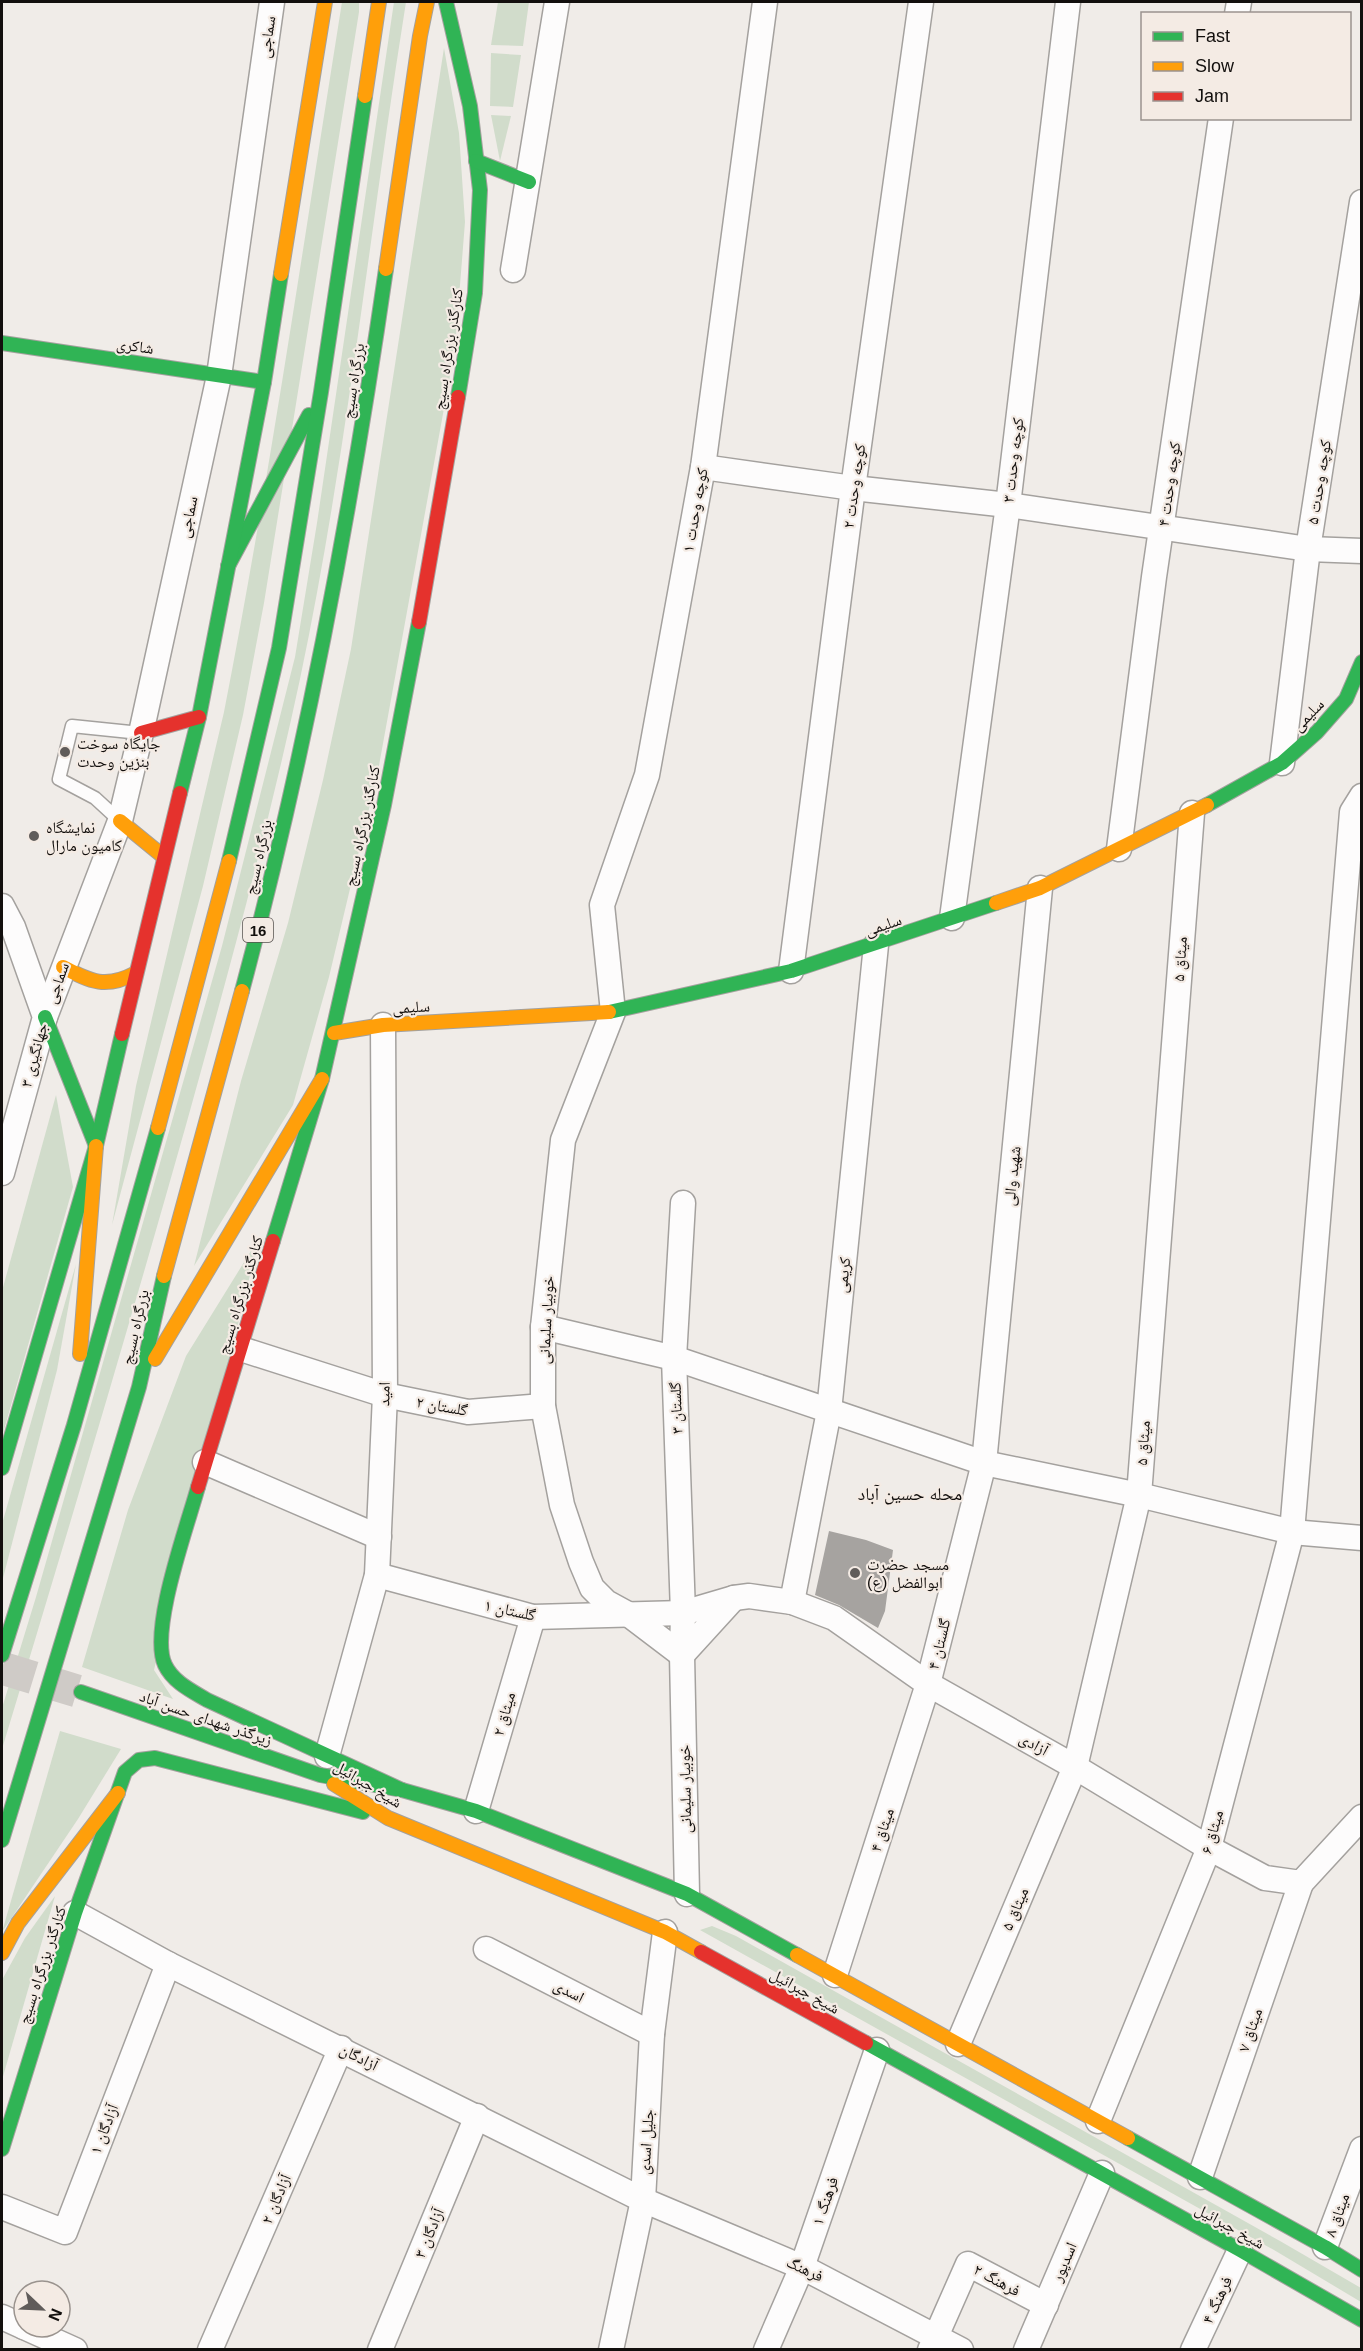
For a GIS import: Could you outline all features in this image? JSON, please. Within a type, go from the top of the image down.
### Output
[{"type":"main road","points":[[2,1468],[96,1146],[199,717],[264,382],[325,2]]},
{"type":"main road","name":"بزرگراه بسیج","points":[[2,1655],[74,1425],[154,1145],[216,914],[279,648],[321,393],[379,2]]},
{"type":"main road","name":"بزرگراه بسیج","points":[[2,1840],[138,1387],[161,1288],[259,927],[320,664],[366,410],[420,36],[427,2]]},
{"type":"main road","name":"کنارگذر بزرگراه بسیج","points":[[324,1766],[180,1685],[163,1663],[159,1640],[162,1616],[205,1462],[241,1349],[334,1033],[384,805],[423,600],[473,304],[480,190],[470,106],[446,2]]},
{"type":"main road","points":[[476,162],[529,182]]},
{"type":"main road","name":"شاکری","points":[[2,343],[264,382]]},
{"type":"main road","points":[[228,566],[321,393]]},
{"type":"main road","name":"سلیمی","points":[[334,1033],[383,1025],[613,1012],[791,971],[876,945],[1040,888],[1192,813],[1282,763],[1350,703],[1362,662]]},
{"type":"main road","points":[[141,733],[199,717]]},
{"type":"main road","points":[[120,821],[164,857]]},
{"type":"main road","points":[[63,967],[87,979],[104,984],[121,982],[136,974]]},
{"type":"main road","points":[[45,1017],[96,1146],[74,1425]]},
{"type":"main road","points":[[138,1387],[322,1079]]},
{"type":"main road","name":"زیرگذر شهدای حسن آباد","points":[[81,1692],[324,1766]]},
{"type":"main road","points":[[2,1953],[18,1923],[118,1793],[125,1772],[139,1760],[155,1758],[388,1818]]},
{"type":"main road","points":[[324,1766],[402,1790]]},
{"type":"main road","name":"شیخ جبرائیل","points":[[324,1766],[476,1810],[687,1894],[1200,2177],[1362,2270]]},
{"type":"main road","name":"شیخ جبرائیل","points":[[324,1766],[388,1818],[665,1932],[1102,2173],[1362,2320]]},
{"type":"main road","name":"کنارگذر بزرگراه بسیج","points":[[2,2149],[75,1913],[118,1793]]},
{"type":"street","name":"سماجی","points":[[45,1017],[120,821],[141,733],[219,375],[272,2]]},
{"type":"street","points":[[513,270],[558,2]]},
{"type":"street","name":"کوچه وحدت ۱","points":[[613,1012],[602,905],[647,774],[703,467],[765,2]]},
{"type":"street","name":"کوچه وحدت ۲","points":[[791,971],[853,488],[921,2]]},
{"type":"street","name":"کوچه وحدت ۳","points":[[952,918],[1008,505],[1068,2]]},
{"type":"street","name":"کوچه وحدت ۴","points":[[1119,849],[1153,588],[1221,120]]},
{"type":"street","name":"کوچه وحدت ۵","points":[[1282,763],[1308,549],[1362,202]]},
{"type":"street","points":[[703,467],[853,488],[1008,505],[1308,549],[1362,551]]},
{"type":"street","name":"میثاق ۶","points":[[1098,2121],[1209,1848],[1292,1532],[1352,812],[1362,796]]},
{"type":"street","name":"میثاق ۵","points":[[957,2044],[1075,1767],[1139,1495],[1192,813]]},
{"type":"street","name":"شهید والی","points":[[984,1463],[1040,888]]},
{"type":"street","name":"جهانگیری ۳","points":[[2,906],[13,927],[45,1017],[2,1173]]},
{"type":"street","name":"کریمی","points":[[792,1602],[829,1410],[876,945]]},
{"type":"street","name":"خوبیار سلیمانی","points":[[613,1012],[563,1140],[543,1327],[543,1406],[562,1505],[592,1588],[606,1602],[628,1614],[682,1655]]},
{"type":"street","name":"امید","points":[[324,1766],[377,1575],[385,1395],[383,1025]]},
{"type":"street","name":"گلستان ۳","points":[[683,1203],[674,1358],[683,1613]]},
{"type":"street","points":[[543,1327],[674,1358],[984,1463],[1139,1495],[1292,1532],[1362,1538]]},
{"type":"street","name":"گلستان ۲","points":[[241,1349],[385,1395],[468,1412],[543,1406]]},
{"type":"street","points":[[205,1462],[379,1537]]},
{"type":"street","name":"گلستان ۴","points":[[928,1684],[984,1463]]},
{"type":"street","name":"گلستان ۱","points":[[377,1575],[533,1617],[683,1613]]},
{"type":"street","name":"آزادی","points":[[683,1613],[734,1598],[749,1596],[792,1602],[834,1618],[928,1684],[1075,1767],[1209,1848],[1264,1878],[1301,1883]]},
{"type":"street","points":[[682,1655],[734,1598]]},
{"type":"street","name":"خوبیار سلیمانی","points":[[683,1613],[687,1894]]},
{"type":"street","name":"میثاق ۲","points":[[476,1810],[533,1617]]},
{"type":"street","name":"میثاق ۴","points":[[835,1975],[928,1684]]},
{"type":"street","points":[[1301,1883],[1362,1817]]},
{"type":"street","name":"میثاق ۷","points":[[1200,2177],[1301,1883]]},
{"type":"street","name":"آزادگان","points":[[75,1913],[168,1964],[643,2200]]},
{"type":"street","name":"جلیل اسدی","points":[[611,2349],[643,2200],[652,2034],[665,1932]]},
{"type":"street","name":"اسدی","points":[[486,1949],[652,2034]]},
{"type":"street","name":"آزادگان ۱","points":[[2,2207],[65,2232],[168,1964]]},
{"type":"street","name":"آزادگان ۲","points":[[210,2349],[341,2048]]},
{"type":"street","name":"فرهنگ ۱","points":[[766,2349],[802,2267],[876,2050]]},
{"type":"street","name":"آزادگان ۳","points":[[380,2349],[477,2116]]},
{"type":"street","name":"میثاق ۸","points":[[1325,2247],[1362,2149]]},
{"type":"street","name":"اسدپور","points":[[1026,2349],[1102,2173]]},
{"type":"street","name":"فرهنگ","points":[[643,2200],[802,2267],[933,2343],[962,2349]]},
{"type":"street","name":"فرهنگ ۴","points":[[1193,2349],[1240,2250]]},
{"type":"street","name":"فرهنگ ۲","points":[[933,2343],[968,2264],[1046,2305]]},
{"type":"street","points":[[52,2339],[75,2349]]},
{"type":"lane","points":[[120,821],[95,798],[59,779],[72,726],[141,733]]},
{"type":"green space","points":[[342,2],[359,2],[359,12],[264,603],[243,715],[203,886],[112,1225],[136,1086],[224,712],[241,623]]},
{"type":"green space","points":[[394,2],[406,2],[345,426],[317,595],[288,735],[217,1014],[186,1125],[96,1437],[2,1749],[2,1708],[36,1597],[222,946],[295,657]]},
{"type":"green space","points":[[498,2],[529,2],[523,46],[491,45]]},
{"type":"green space","points":[[444,48],[459,133],[465,222],[455,348],[378,771],[329,977],[293,1105],[194,1266],[241,1081],[288,923],[323,780],[351,649]]},
{"type":"green space","points":[[491,53],[521,55],[513,107],[490,106]]},
{"type":"green space","points":[[491,115],[511,116],[500,161]]},
{"type":"green space","points":[[56,1095],[73,1187],[2,1437],[2,1291]]},
{"type":"green space","points":[[259,1238],[154,1670],[173,1699],[82,1667],[128,1510],[186,1356]]},
{"type":"green space","points":[[76,1264],[57,1370],[2,1582],[2,1524]]},
{"type":"green space","points":[[60,1731],[121,1749],[78,1819],[2,1932]]},
{"type":"green space","points":[[55,1896],[2,2080],[2,1980],[25,1938]]},
{"type":"green space","points":[[712,1926],[736,1936],[1280,2241],[1361,2288],[1361,2302],[1274,2250],[700,1930]]},
{"type":"building","name":"مسجد حضرت ابوالفضل (ع)","points":[[829,1531],[866,1540],[893,1550],[885,1611],[878,1628],[839,1605],[815,1595]]},
{"type":"tunnel","points":[[2,1668],[77,1691]]},
{"type":"traffic: fast","points":[[446,2],[470,106],[480,190],[475,293],[458,397]]},
{"type":"traffic: fast","points":[[229,861],[279,648],[321,392],[365,96]]},
{"type":"traffic: fast","points":[[476,161],[529,182]]},
{"type":"traffic: fast","points":[[242,991],[287,812],[325,632],[358,451],[386,269]]},
{"type":"traffic: fast","points":[[180,793],[199,717],[264,382],[281,274]]},
{"type":"traffic: fast","points":[[2,343],[264,382]]},
{"type":"traffic: fast","points":[[228,566],[309,415]]},
{"type":"traffic: fast","points":[[273,1241],[322,1079],[384,805],[419,622]]},
{"type":"traffic: fast","points":[[1207,805],[1282,763],[1317,732],[1346,699],[1362,662]]},
{"type":"traffic: fast","points":[[609,1012],[791,971],[996,903]]},
{"type":"traffic: fast","points":[[45,1017],[96,1146]]},
{"type":"traffic: fast","points":[[2,1468],[96,1146],[122,1034]]},
{"type":"traffic: fast","points":[[2,1655],[74,1425],[158,1128]]},
{"type":"traffic: fast","points":[[2,1840],[139,1387],[164,1276]]},
{"type":"traffic: fast","points":[[198,1487],[171,1578],[162,1628],[161,1649],[168,1671],[183,1686],[207,1700],[402,1790]]},
{"type":"traffic: fast","points":[[81,1692],[320,1775],[402,1790],[476,1811],[687,1894],[797,1955]]},
{"type":"traffic: fast","points":[[2,2149],[75,1913],[125,1772],[139,1760],[155,1758],[363,1812]]},
{"type":"traffic: fast","points":[[866,2043],[1362,2320]]},
{"type":"traffic: fast","points":[[1128,2138],[1325,2247],[1362,2270]]},
{"type":"traffic: slow","points":[[281,274],[325,2]]},
{"type":"traffic: slow","points":[[365,96],[379,2]]},
{"type":"traffic: slow","points":[[386,269],[427,2]]},
{"type":"traffic: slow","points":[[996,903],[1040,888],[1207,805]]},
{"type":"traffic: slow","points":[[120,821],[164,857]]},
{"type":"traffic: slow","points":[[158,1128],[229,861]]},
{"type":"traffic: slow","points":[[63,967],[82,977],[99,982],[116,981],[136,973]]},
{"type":"traffic: slow","points":[[164,1276],[242,991]]},
{"type":"traffic: slow","points":[[334,1033],[383,1025],[609,1012]]},
{"type":"traffic: slow","points":[[155,1359],[322,1079]]},
{"type":"traffic: slow","points":[[80,1354],[96,1146]]},
{"type":"traffic: slow","points":[[334,1784],[388,1818],[665,1932],[701,1952]]},
{"type":"traffic: slow","points":[[2,1953],[18,1923],[118,1793]]},
{"type":"traffic: slow","points":[[797,1955],[1128,2138]]},
{"type":"traffic: jam","points":[[419,622],[458,397]]},
{"type":"traffic: jam","points":[[141,733],[199,717]]},
{"type":"traffic: jam","points":[[122,1034],[180,793]]},
{"type":"traffic: jam","points":[[198,1487],[273,1241]]},
{"type":"traffic: jam","points":[[701,1952],[866,2043]]},
{"type":"place","name":"جایگاه سوخت بنزین وحدت","points":[[65,752]]},
{"type":"place","name":"نمایشگاه کامیون مارال","points":[[34,836]]},
{"type":"place","name":"مسجد حضرت ابوالفضل (ع)","points":[[855,1573]]},
{"type":"district","name":"محله حسین آباد","points":[[910,1494]]}]
